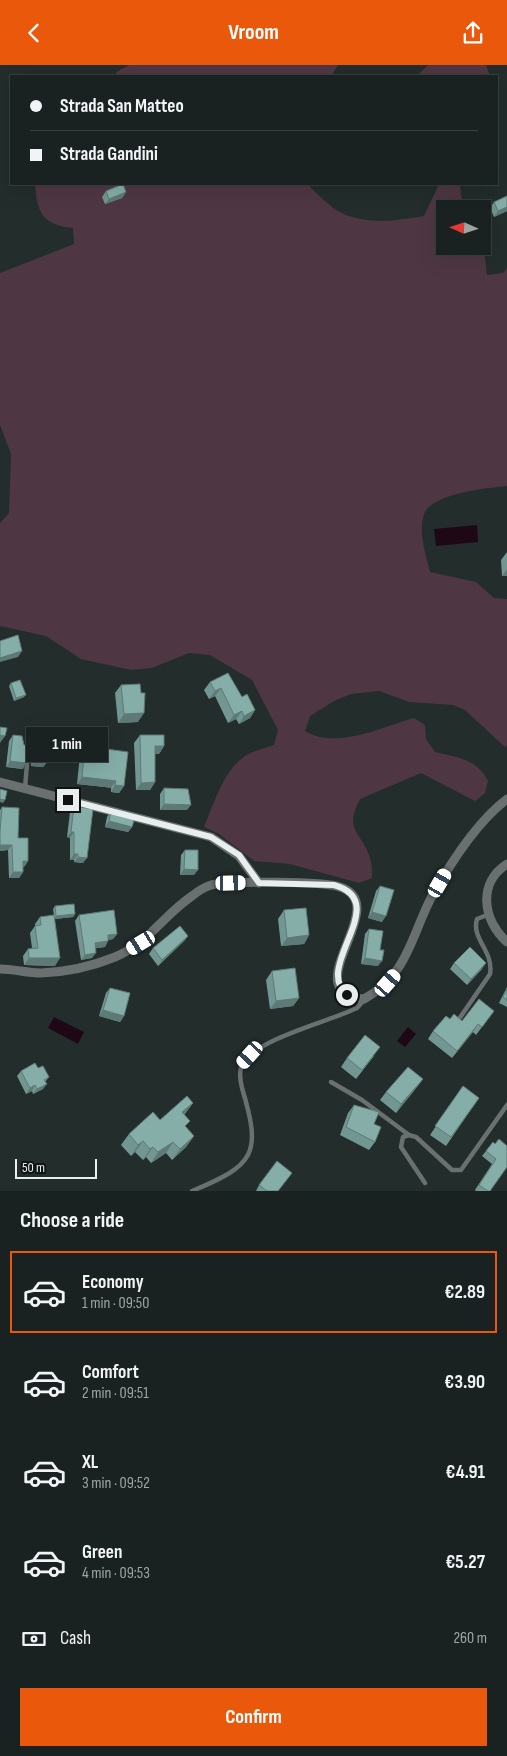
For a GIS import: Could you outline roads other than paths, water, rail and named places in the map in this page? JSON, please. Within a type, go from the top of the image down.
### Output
[{"type":"street","points":[[0,782],[211,837],[239,855],[259,883]]},
{"type":"street","points":[[0,969],[41,973],[69,969],[114,958],[141,943],[172,912],[202,889],[221,883],[334,885],[350,893],[357,908],[356,917],[339,963],[337,980],[341,989],[347,995],[364,999],[378,991],[396,974],[432,897],[448,870],[488,815],[507,799]]},
{"type":"street","points":[[507,864],[497,872],[490,885],[487,915],[492,925],[507,942]]},
{"type":"lane","points":[[25,788],[29,740]]},
{"type":"lane","points":[[459,1019],[490,974],[492,966],[489,954],[476,933],[475,926],[477,919],[487,915]]},
{"type":"lane","points":[[192,1191],[226,1177],[238,1169],[252,1147],[251,1117],[240,1072],[242,1064],[250,1055],[289,1034],[357,1008],[364,999]]},
{"type":"lane","points":[[331,1082],[362,1100],[409,1135],[416,1137],[452,1170],[461,1170],[507,1105]]},
{"type":"lane","points":[[409,1135],[403,1137],[402,1147],[425,1183]]}]
